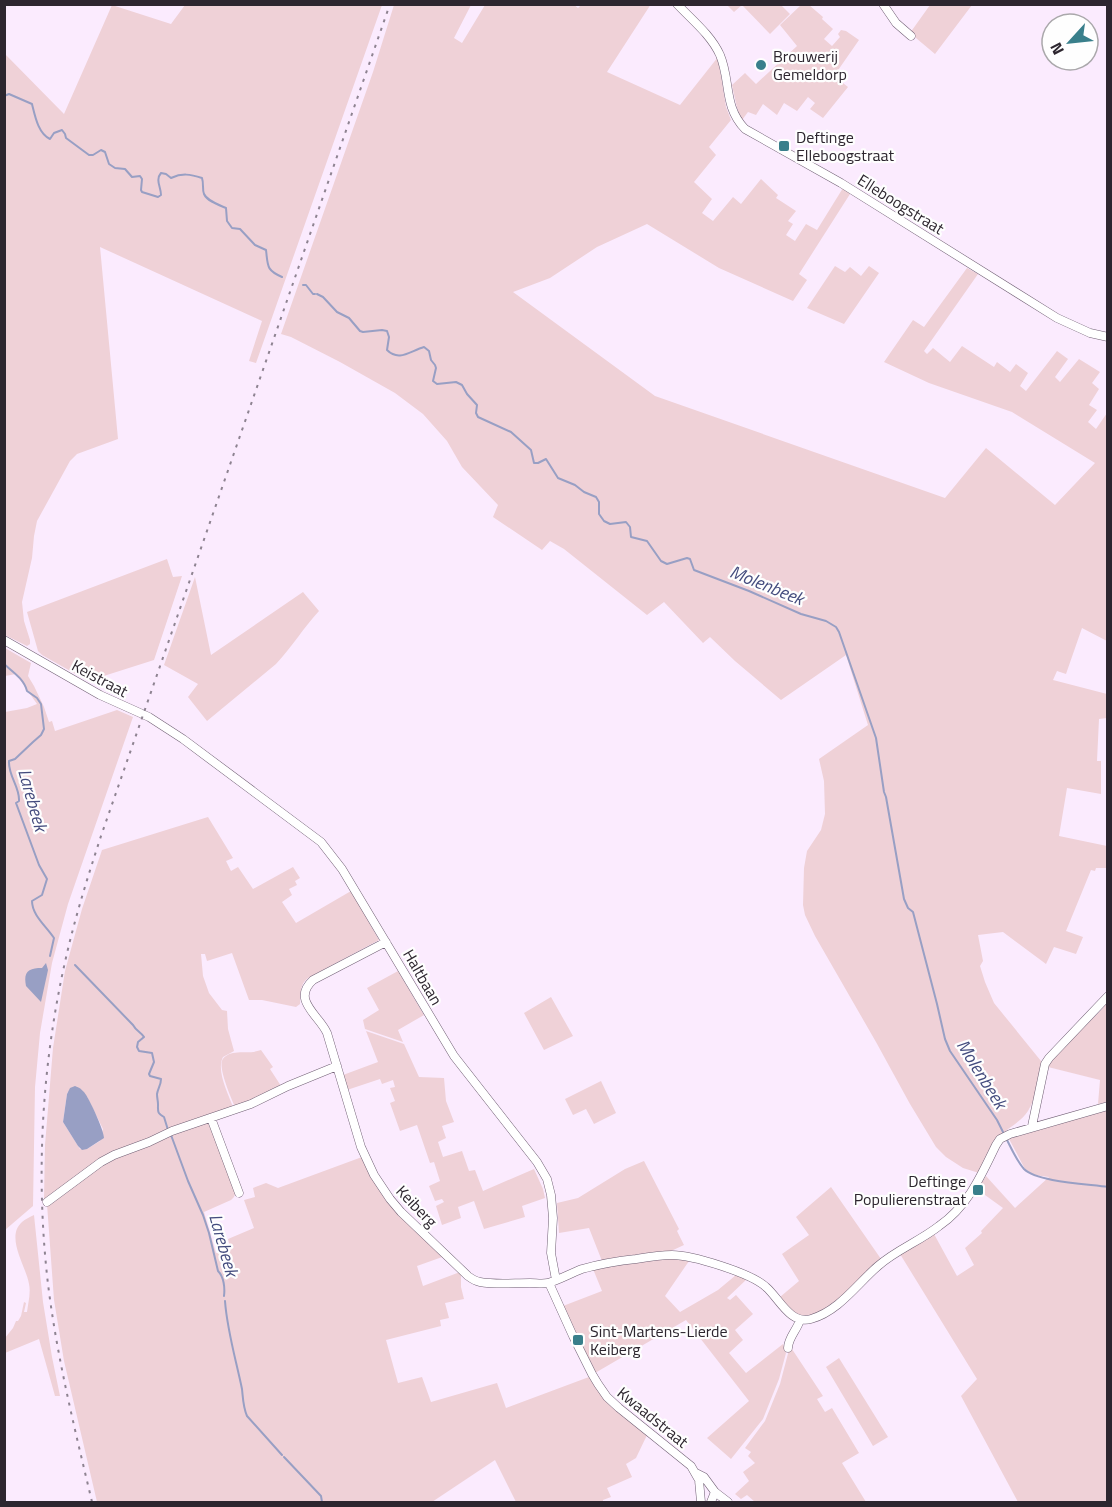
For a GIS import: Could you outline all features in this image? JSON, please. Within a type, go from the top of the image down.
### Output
[{"type":"street","name":"Elleboogstraat","points":[[677,4],[707,35],[720,55],[725,70],[730,104],[744,129],[841,183],[1057,318],[1090,333],[1107,337]]},
{"type":"street","points":[[883,4],[896,23],[910,36]]},
{"type":"street","name":"Keistraat","points":[[4,640],[100,695],[149,717],[183,739]]},
{"type":"street","name":"Haltbaan","points":[[183,739],[321,842],[342,869],[454,1056],[537,1162],[547,1179],[553,1218],[552,1281]]},
{"type":"street","name":"Keiberg","points":[[386,942],[314,980],[308,985],[306,991],[308,1007],[324,1026],[364,1156],[382,1187],[401,1212],[474,1280],[499,1284],[552,1281]]},
{"type":"street","points":[[1032,1126],[1045,1064],[1107,996]]},
{"type":"street","points":[[47,1202],[114,1155],[172,1131],[252,1104],[337,1066]]},
{"type":"street","points":[[552,1281],[605,1263],[662,1255],[687,1257],[753,1278],[766,1286],[792,1316],[800,1320],[809,1320],[832,1309],[879,1266],[947,1220],[960,1208],[973,1191],[1000,1139],[1032,1126],[1107,1106]]},
{"type":"street","points":[[211,1118],[239,1193]]},
{"type":"street","name":"Kwaadstraat","points":[[552,1281],[592,1374],[607,1397],[685,1460],[728,1503]]},
{"type":"street","points":[[788,1348],[788,1342],[800,1320]]},
{"type":"street","points":[[696,1473],[701,1489],[701,1503]]},
{"type":"street","points":[[711,1503],[715,1492]]},
{"type":"shaded area","points":[[573,4],[578,8],[581,5],[651,4],[607,72],[680,105],[718,57],[726,107],[731,120],[709,147],[716,155],[694,182],[712,199],[702,213],[713,221],[733,197],[741,204],[761,179],[778,195],[776,198],[796,211],[788,221],[793,224],[786,235],[795,241],[806,224],[817,230],[843,188],[850,194],[799,274],[807,280],[793,301],[719,268],[647,224],[597,247],[550,278],[513,292],[655,396],[945,498],[986,448],[1055,505],[1095,463],[1012,412],[929,383],[884,362],[913,320],[924,327],[967,268],[978,274],[924,351],[927,354],[933,348],[950,362],[962,346],[994,367],[997,362],[1010,372],[1016,364],[1028,373],[1020,386],[1026,391],[1057,351],[1068,359],[1055,377],[1060,382],[1079,359],[1100,372],[1092,383],[1099,389],[1089,405],[1097,410],[1088,422],[1096,429],[1107,413],[1107,641],[1082,628],[1066,674],[1057,671],[1053,680],[1107,694],[1107,718],[1099,719],[1097,761],[1101,761],[1101,794],[1067,788],[1059,836],[1107,846],[1107,868],[1091,870],[1066,931],[1083,937],[1076,954],[1054,947],[1046,964],[1003,932],[978,935],[983,961],[980,966],[994,1003],[1041,1061],[1036,1093],[1028,1111],[996,1140],[979,1173],[963,1168],[936,1147],[805,915],[804,868],[807,851],[821,830],[825,814],[824,781],[819,759],[868,725],[846,655],[781,700],[710,637],[703,643],[664,602],[647,615],[564,549],[550,541],[542,550],[493,517],[498,505],[462,467],[447,441],[423,414],[395,393],[340,362],[281,334],[373,72],[394,5],[471,5],[454,38],[462,43],[485,5]]},
{"type":"shaded area","points":[[112,5],[171,24],[185,5],[382,5],[256,363],[249,361],[262,321],[100,247],[118,439],[77,454],[70,461],[37,521],[32,558],[22,602],[30,644],[27,646],[5,635],[5,54],[64,114]]},
{"type":"shaded area","points":[[727,5],[742,5],[734,12]]},
{"type":"shaded area","points":[[742,5],[781,5],[790,14],[770,34]]},
{"type":"shaded area","points":[[801,5],[809,5],[833,29],[824,39],[832,46],[840,37],[838,34],[841,30],[859,40],[834,76],[848,87],[823,118],[810,109],[815,103],[808,97],[797,111],[784,103],[777,115],[763,104],[756,115],[748,112],[742,120],[732,85],[745,73],[756,84],[797,46],[780,25]]},
{"type":"shaded area","points":[[930,5],[972,5],[935,54],[910,33]]},
{"type":"shaded area","points":[[835,266],[845,272],[850,267],[861,276],[869,266],[879,273],[844,324],[807,308]]},
{"type":"shaded area","points":[[167,559],[173,577],[182,576],[154,660],[88,681],[38,651],[27,612]]},
{"type":"shaded area","points":[[195,577],[211,655],[303,592],[319,611],[276,664],[207,721],[188,697],[198,684],[164,665]]},
{"type":"shaded area","points":[[5,648],[31,663],[28,676],[55,731],[117,710],[133,717],[68,904],[52,963],[40,1033],[35,1087],[33,1206],[5,1230],[5,712],[37,704],[16,674],[5,676]]},
{"type":"shaded area","points":[[208,817],[233,858],[226,861],[231,871],[238,867],[253,889],[293,867],[300,878],[295,881],[297,885],[289,889],[292,895],[282,902],[296,923],[351,891],[379,940],[308,978],[302,987],[300,1004],[296,1007],[262,1000],[249,1000],[232,953],[207,961],[205,954],[201,954],[203,976],[209,993],[222,1010],[227,1011],[228,1029],[234,1051],[223,1057],[221,1069],[223,1082],[233,1107],[120,1152],[44,1200],[45,1145],[53,1048],[65,971],[82,909],[102,850]],"holes":[[[68,1092],[87,1097],[103,1129],[100,1141],[87,1149],[80,1149],[63,1122]]]},
{"type":"shaded area","points":[[398,971],[424,1015],[398,1030],[403,1042],[365,1029],[363,1020],[379,1010],[367,988]]},
{"type":"shaded area","points":[[551,997],[573,1036],[544,1050],[524,1013]]},
{"type":"shaded area","points":[[1107,1002],[1107,1102],[1098,1104],[1100,1080],[1048,1067],[1051,1061]]},
{"type":"shaded area","points":[[366,1031],[404,1044],[419,1077],[444,1078],[446,1101],[454,1122],[442,1126],[446,1138],[438,1142],[443,1157],[462,1151],[469,1171],[475,1170],[483,1191],[534,1169],[545,1198],[522,1206],[525,1217],[484,1229],[474,1201],[458,1207],[461,1218],[442,1225],[436,1206],[444,1202],[442,1199],[435,1201],[429,1186],[440,1181],[434,1162],[430,1163],[417,1125],[400,1131],[390,1103],[395,1101],[390,1088],[395,1087],[393,1080],[382,1084],[380,1079],[347,1090],[343,1075],[378,1062]]},
{"type":"shaded area","points":[[261,1050],[273,1067],[270,1069],[283,1089],[235,1107],[224,1077],[223,1060],[233,1053]]},
{"type":"shaded area","points":[[601,1081],[616,1113],[594,1124],[586,1109],[573,1115],[565,1099]]},
{"type":"shaded area","points":[[1107,1108],[1107,1502],[1018,1502],[961,1396],[977,1379],[900,1254],[934,1234],[957,1276],[974,1265],[965,1248],[982,1233],[981,1231],[1003,1208],[985,1195],[979,1187],[986,1176],[1015,1208],[1049,1177],[1034,1175],[1025,1169],[1008,1137]]},
{"type":"shaded area","points":[[208,1121],[236,1191],[231,1200],[204,1212],[216,1253],[231,1250],[228,1239],[254,1228],[244,1200],[255,1197],[253,1188],[266,1183],[278,1188],[362,1157],[368,1170],[445,1256],[417,1266],[423,1286],[460,1272],[461,1275],[464,1299],[445,1303],[449,1318],[440,1320],[441,1326],[386,1340],[398,1383],[422,1377],[431,1402],[497,1383],[506,1408],[589,1377],[615,1409],[647,1435],[636,1458],[626,1464],[632,1477],[607,1488],[611,1497],[603,1502],[516,1502],[495,1460],[432,1502],[97,1502],[64,1361],[54,1300],[47,1204],[107,1160]]},
{"type":"shaded area","points":[[644,1161],[679,1229],[677,1231],[684,1245],[671,1251],[602,1261],[589,1228],[559,1233],[557,1203],[578,1198],[625,1169]]},
{"type":"shaded area","points":[[831,1187],[881,1259],[830,1306],[807,1316],[797,1314],[780,1297],[799,1281],[782,1254],[809,1235],[796,1217]]},
{"type":"shaded area","points":[[34,1215],[43,1302],[60,1396],[55,1396],[39,1339],[5,1353],[5,1338],[21,1316],[24,1302],[26,1303],[24,1312],[27,1312],[30,1294],[16,1243],[17,1228]]},
{"type":"shaded area","points":[[675,1258],[689,1261],[665,1296],[680,1312],[718,1290],[736,1275],[747,1279],[727,1298],[730,1300],[736,1295],[753,1314],[735,1330],[743,1340],[729,1353],[746,1373],[783,1344],[786,1353],[779,1379],[763,1419],[731,1459],[707,1438],[749,1401],[686,1320],[595,1373],[563,1306],[602,1291],[593,1269],[630,1262]]},
{"type":"shaded area","points":[[790,1346],[823,1396],[817,1399],[825,1412],[832,1408],[859,1453],[842,1463],[866,1502],[755,1502],[747,1495],[741,1499],[735,1494],[749,1481],[743,1472],[755,1463],[748,1456],[751,1452],[745,1448],[765,1421],[780,1384]]},
{"type":"shaded area","points":[[839,1358],[888,1437],[873,1446],[826,1367]]},
{"type":"water","points":[[46,963],[48,970],[41,1002],[26,986],[25,977],[28,971],[42,968]]},
{"type":"water","points":[[75,1086],[84,1092],[104,1138],[82,1150],[63,1122],[67,1094],[70,1088]]},
{"type":"waterway","points":[[4,96],[9,94],[32,104],[40,128],[50,139],[54,133],[62,130],[66,138],[89,155],[101,150],[105,152],[109,164],[115,168],[125,169],[132,177],[140,176],[142,192],[158,197],[161,195],[158,181],[161,173],[171,178],[179,175],[202,178],[203,192],[208,199],[226,208],[227,221],[232,228],[240,229],[255,245],[266,250],[269,267],[282,277]]},
{"type":"waterway","name":"Molenbeek","points":[[303,285],[315,294]]},
{"type":"waterway","name":"Molenbeek","points":[[317,294],[337,312],[349,318],[360,331],[387,331],[389,337],[387,350],[391,353],[400,355],[424,347],[429,351],[436,368],[433,381],[437,384],[456,382],[462,385],[477,405],[478,417],[511,432],[531,450],[534,463],[546,459],[558,478],[596,497],[599,502],[599,514],[604,521],[610,524],[626,522],[630,527],[631,537],[647,541],[661,561],[667,564],[690,559],[694,570],[801,614],[826,621],[836,627],[876,738],[904,899],[908,908],[913,912],[945,1039],[950,1051],[1003,1132]]},
{"type":"waterway","name":"Larebeek","points":[[4,664],[18,676],[27,691],[41,704],[44,729],[41,735],[15,759],[9,761],[9,766],[19,796],[19,801],[16,803],[39,865],[47,879],[42,895],[32,901],[37,916],[54,938],[50,956]]},
{"type":"waterway","name":"Larebeek","points":[[75,965],[144,1037],[138,1042],[137,1047],[139,1051],[152,1053],[154,1062],[149,1074],[161,1079],[157,1094],[158,1111],[164,1117],[168,1130]]},
{"type":"waterway","name":"Larebeek","points":[[171,1135],[209,1233],[218,1271],[224,1283],[224,1296]]},
{"type":"waterway","name":"Molenbeek","points":[[1007,1140],[1021,1166],[1031,1173],[1051,1180],[1108,1187]]},
{"type":"waterway","name":"Larebeek","points":[[225,1301],[247,1416],[282,1455]]},
{"type":"waterway","name":"Larebeek","points":[[284,1457],[321,1496],[322,1502]]},
{"type":"railway","points":[[92,1502],[56,1339],[44,1242],[43,1116],[59,990],[75,921],[101,836],[390,4]]},
{"type":"place","name":"Brouwerij Gemeldorp","points":[[761,65]]},
{"type":"place","name":"Deftinge Elleboogstraat","points":[[784,146]]},
{"type":"place","name":"Deftinge Populierenstraat","points":[[978,1190]]},
{"type":"place","name":"Sint-Martens-Lierde Keiberg","points":[[578,1340]]}]
